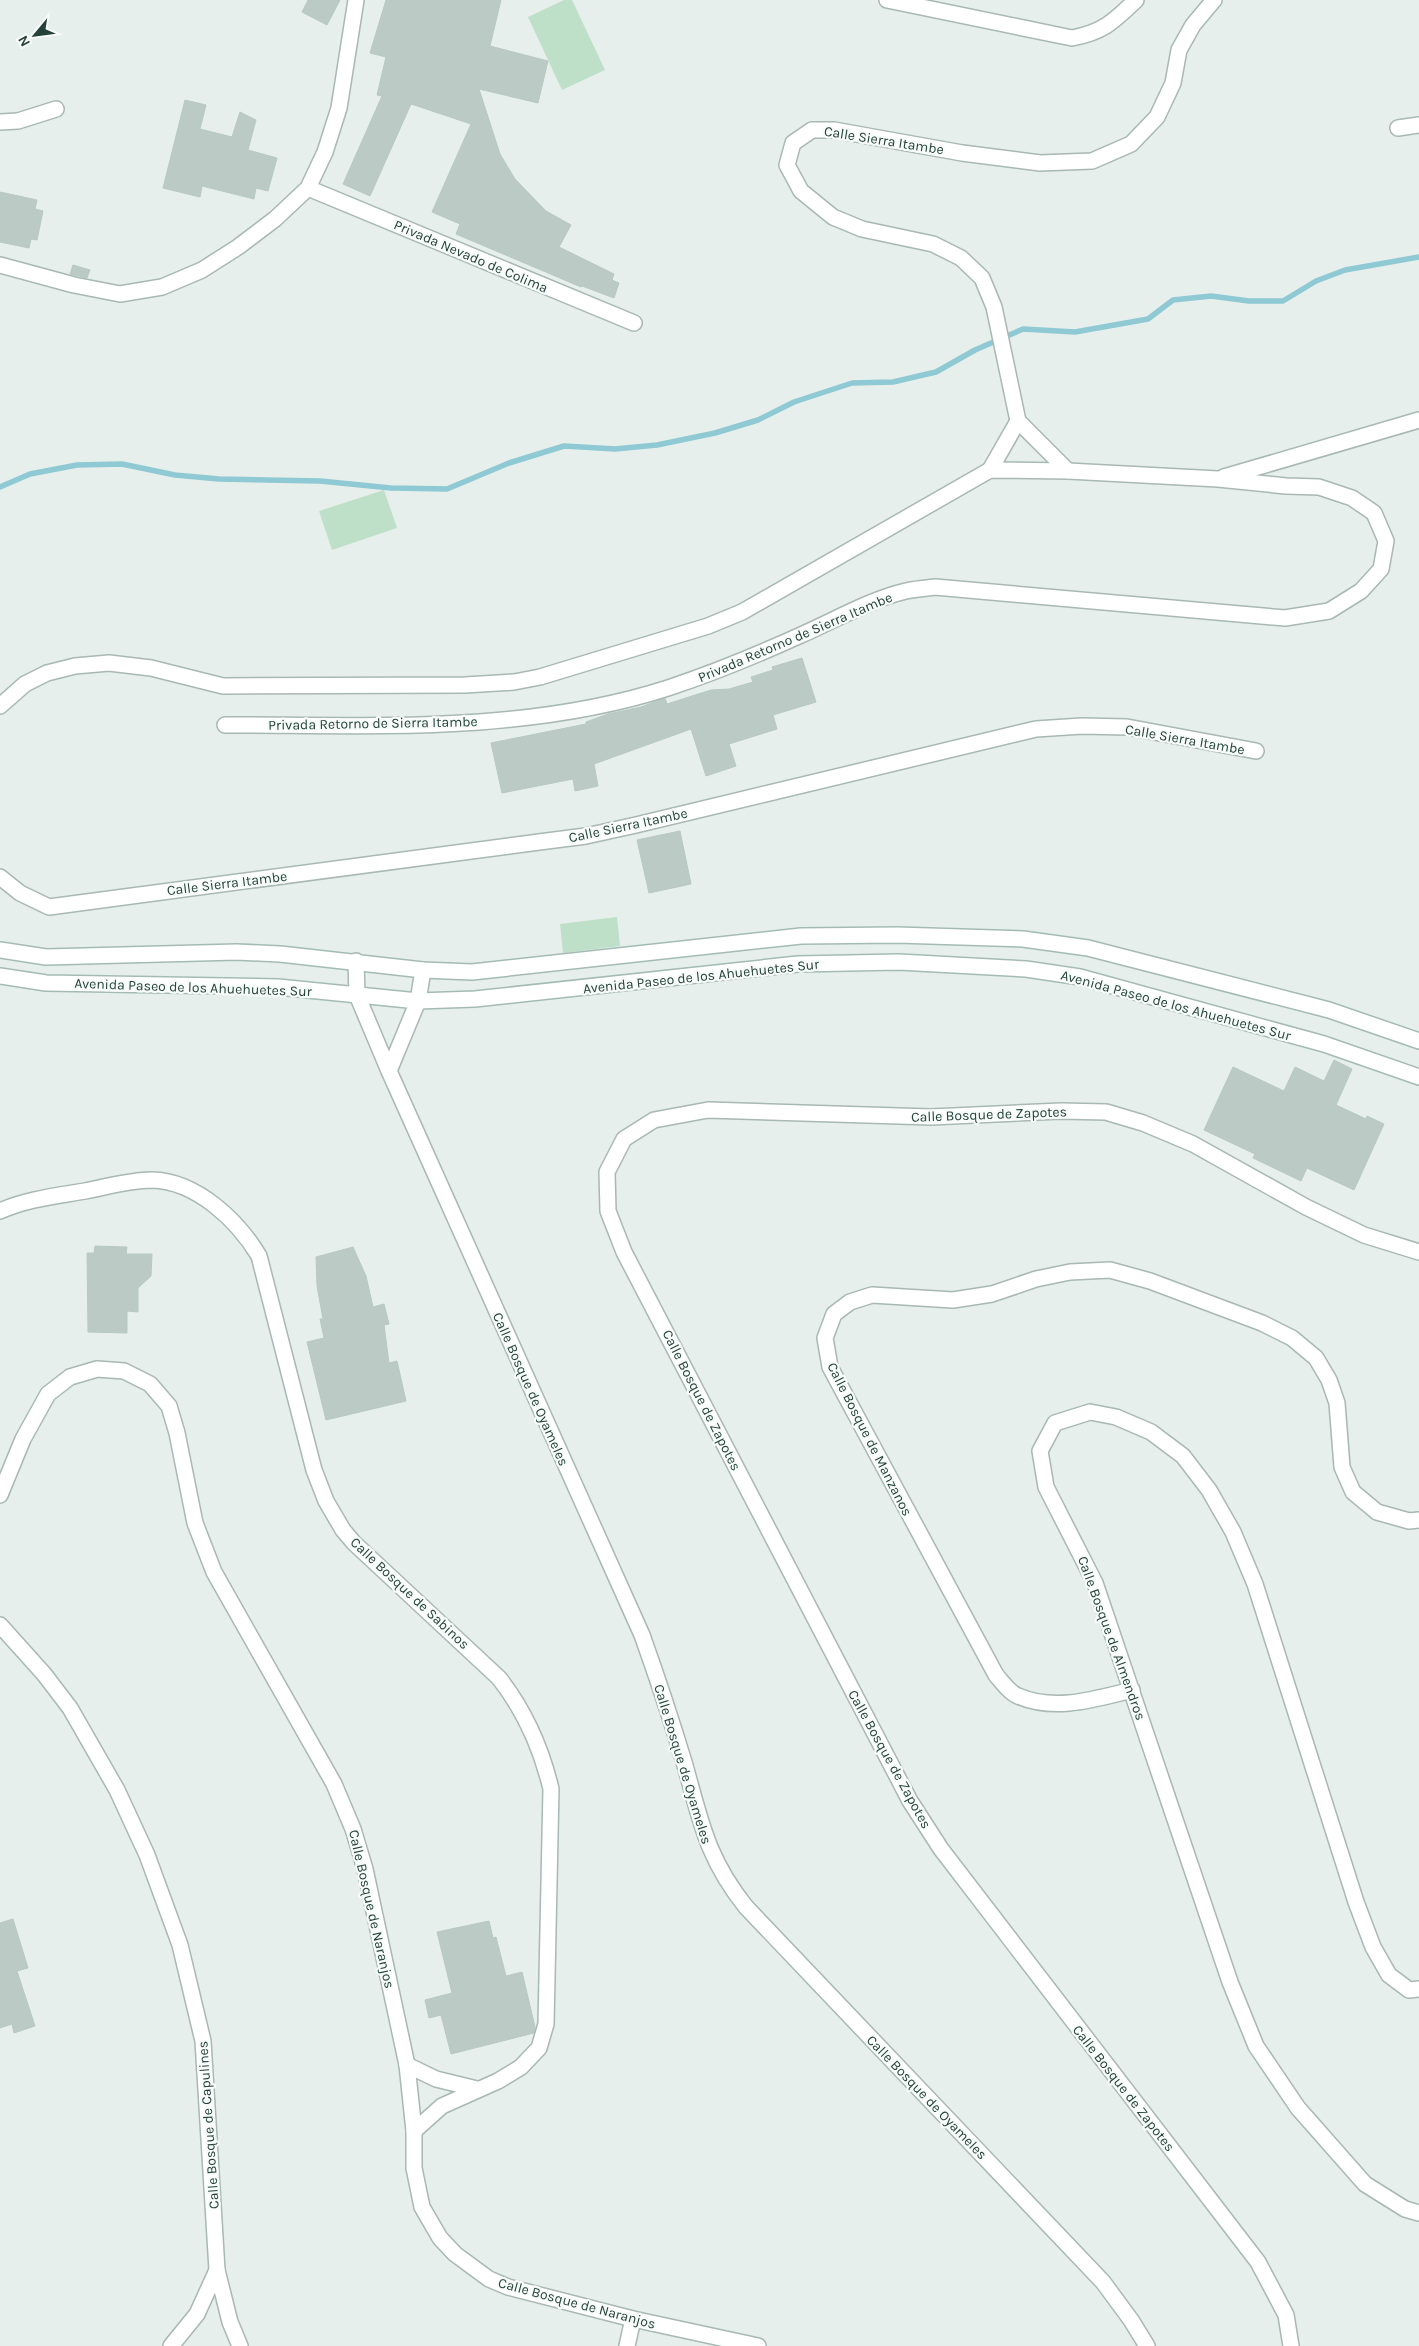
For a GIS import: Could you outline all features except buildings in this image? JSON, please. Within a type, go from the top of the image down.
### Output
[{"type":"street","points":[[0,265],[74,285],[120,294],[162,287],[202,270],[275,219],[308,188],[325,152],[339,108],[356,0]]},
{"type":"street","points":[[887,0],[1072,38],[1094,34],[1114,21],[1136,0]]},
{"type":"street","name":"Calle Sierra Itambe","points":[[1018,421],[996,316],[982,278],[961,258],[933,244],[862,229],[833,217],[801,191],[787,165],[793,142],[812,130],[834,130],[962,153],[1040,163],[1092,161],[1131,144],[1157,117],[1173,83],[1179,50],[1193,25],[1214,0]]},
{"type":"street","points":[[0,122],[18,121],[56,108]]},
{"type":"street","points":[[1398,128],[1419,125]]},
{"type":"street","name":"Privada Nevado de Colima","points":[[308,188],[634,323]]},
{"type":"street","points":[[990,470],[1218,478],[1419,420]]},
{"type":"street","points":[[0,706],[25,684],[47,673],[75,666],[109,663],[151,668],[223,686],[465,685],[514,682],[540,677],[565,671],[726,619],[761,602],[990,470],[1018,421],[1068,472]]},
{"type":"street","name":"Privada Retorno de Sierra Itambe","points":[[225,725],[447,725],[521,718],[601,704],[666,688],[741,662],[877,601],[904,591],[936,587],[1276,617],[1329,611],[1361,591],[1381,569],[1386,542],[1374,513],[1352,498],[1318,487],[1286,486],[1218,478]]},
{"type":"street","name":"Calle Sierra Itambe","points":[[0,877],[20,892],[49,906],[586,836],[1036,729],[1082,726],[1127,727],[1256,751]]},
{"type":"street","name":"Avenida Paseo de los Ahuehuetes Sur","points":[[0,950],[46,957],[237,952],[280,954],[423,970],[472,972],[802,936],[897,934],[1023,939],[1097,951],[1329,1010],[1419,1041]]},
{"type":"street","points":[[356,961],[357,995]]},
{"type":"street","name":"Avenida Paseo de los Ahuehuetes Sur","points":[[0,976],[46,983],[278,987],[418,1001],[476,999],[798,964],[900,962],[1026,969],[1080,977],[1324,1044],[1419,1077]]},
{"type":"street","points":[[389,1071],[418,1001],[423,970]]},
{"type":"street","name":"Calle Bosque de Oyameles","points":[[357,995],[389,1071],[642,1635],[664,1699],[702,1828],[720,1871],[746,1907],[1103,2282],[1131,2320],[1147,2346]]},
{"type":"street","name":"Calle Bosque de Zapotes","points":[[1291,2346],[1286,2314],[1258,2262],[941,1849],[910,1801],[624,1252],[608,1211],[607,1172],[624,1139],[654,1120],[708,1110],[912,1116],[1061,1111],[1106,1112],[1143,1124],[1193,1144],[1306,1207],[1364,1235],[1419,1252]]},
{"type":"street","name":"Calle Bosque de Sabinos","points":[[0,1211],[30,1200],[154,1180],[186,1189],[214,1204],[228,1215],[260,1256],[314,1470],[334,1516],[365,1555],[484,1661],[522,1710],[539,1748],[551,1789],[546,2024],[538,2048],[521,2067],[498,2081],[442,2106],[414,2132]]},
{"type":"street","name":"Calle Bosque de Manzanos","points":[[1132,1690],[1087,1701],[1047,1704],[1017,1696],[996,1675],[830,1367],[825,1338],[834,1314],[850,1302],[872,1295],[954,1300],[992,1294],[1036,1279],[1070,1272],[1110,1270],[1150,1281],[1252,1320],[1292,1338],[1316,1358],[1329,1380],[1337,1403],[1342,1467],[1353,1492],[1377,1512],[1408,1521],[1419,1520]]},
{"type":"street","name":"Calle Bosque de Naranjos","points":[[0,1495],[23,1440],[48,1394],[70,1377],[97,1369],[124,1371],[150,1384],[160,1394],[174,1419],[195,1523],[214,1572],[334,1784],[353,1829],[364,1869],[408,2065],[414,2132],[414,2168],[422,2207],[440,2238],[455,2254],[489,2278],[508,2287],[633,2319],[758,2346]]},
{"type":"street","name":"Calle Bosque de Almendros","points":[[1419,1989],[1409,1990],[1389,1975],[1372,1947],[1255,1584],[1233,1532],[1210,1490],[1183,1456],[1151,1432],[1116,1417],[1090,1412],[1055,1423],[1040,1451],[1046,1487],[1095,1583],[1230,1982],[1256,2046],[1298,2108],[1365,2184],[1405,2209],[1419,2213]]},
{"type":"street","name":"Calle Bosque de Capulines","points":[[0,1625],[6,1637],[44,1674],[70,1708],[116,1790],[147,1855],[180,1945],[203,2041],[217,2270],[230,2322],[240,2346]]},
{"type":"street","points":[[408,2065],[436,2080],[477,2089]]},
{"type":"street","name":"Calle Bosque de Capulines","points":[[171,2346],[196,2314],[217,2270]]},
{"type":"street","points":[[627,2346],[633,2319]]},
{"type":"green space","points":[[564,0],[572,0],[605,70],[562,90],[528,17]]},
{"type":"green space","points":[[384,490],[397,528],[332,550],[319,511]]},
{"type":"green space","points":[[617,917],[620,946],[563,953],[560,924]]},
{"type":"waterway","points":[[0,487],[30,474],[77,465],[122,464],[175,475],[219,479],[320,481],[391,488],[447,489],[509,463],[564,446],[615,449],[657,445],[715,433],[758,420],[794,402],[852,383],[893,382],[936,372],[975,350],[1023,329],[1075,332],[1148,319],[1173,300],[1211,296],[1249,301],[1283,301],[1316,281],[1345,270],[1419,257]]}]
